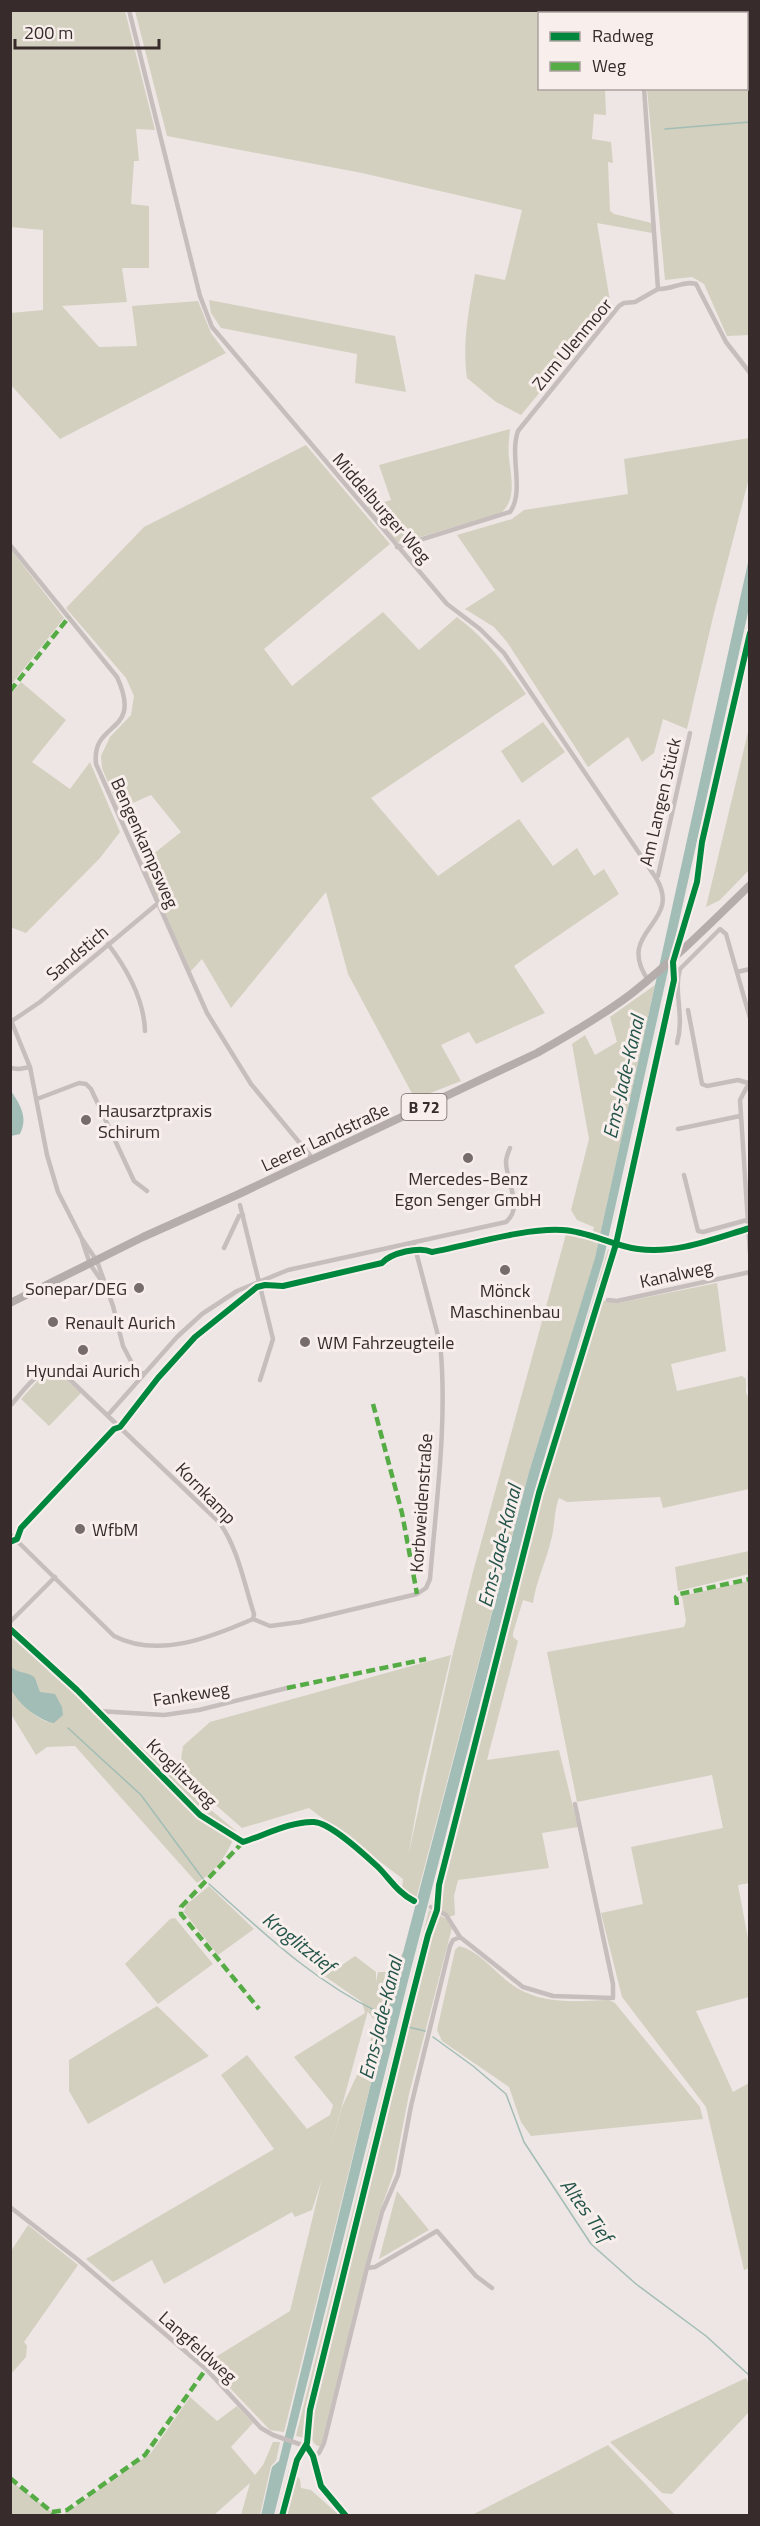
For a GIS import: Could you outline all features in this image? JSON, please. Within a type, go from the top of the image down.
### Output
[{"type":"main road","name":"Leerer Landstraße","points":[[10,1303],[143,1237],[534,1055],[617,1004],[649,979],[750,885]]},
{"type":"street","name":"Middelburger Weg","points":[[129,10],[200,296],[212,327],[397,548],[447,604],[480,629],[504,653],[656,878],[664,893],[664,904],[642,936],[639,948],[642,970],[649,979]]},
{"type":"street","points":[[645,90],[658,289],[666,290],[690,282],[696,284],[726,342],[750,373]]},
{"type":"street","name":"Zum Ulenmoor","points":[[397,548],[510,512],[516,497],[514,447],[518,431],[619,306],[635,302],[658,289]]},
{"type":"street","name":"Bengenkampsweg","points":[[10,545],[117,677],[125,695],[126,708],[121,719],[97,745],[96,764],[202,1003],[218,1032],[266,1104],[313,1159]]},
{"type":"street","name":"Am Langen Stück","points":[[656,878],[690,733]]},
{"type":"street","name":"Sandstich","points":[[93,1263],[51,1172],[30,1067],[11,1019],[40,1002],[157,904]]},
{"type":"street","points":[[677,1043],[681,1018],[677,977],[680,969],[717,930],[722,929],[726,932],[750,1018]]},
{"type":"street","points":[[108,944],[127,971],[144,1012],[145,1031]]},
{"type":"street","points":[[737,972],[750,969]]},
{"type":"street","points":[[688,1010],[702,1084],[707,1086],[738,1080],[749,1082],[740,1100],[740,1116],[750,1253]]},
{"type":"street","points":[[10,1068],[19,1070],[30,1067]]},
{"type":"street","points":[[37,1099],[79,1083],[86,1084],[92,1089],[134,1181],[147,1191]]},
{"type":"street","points":[[678,1129],[740,1116]]},
{"type":"street","points":[[741,1125],[750,1125]]},
{"type":"street","points":[[108,1415],[142,1374],[202,1314],[237,1291],[259,1280],[288,1270],[496,1226],[511,1218],[514,1203],[505,1160],[510,1148]]},
{"type":"street","points":[[684,1175],[698,1231],[703,1232],[747,1220]]},
{"type":"street","points":[[240,1206],[273,1339],[260,1380]]},
{"type":"street","points":[[224,1248],[239,1216],[243,1215]]},
{"type":"street","name":"Korbweidenstraße","points":[[253,1619],[270,1626],[320,1618],[417,1594],[426,1588],[430,1579],[440,1434],[441,1359],[440,1343],[414,1244]]},
{"type":"street","points":[[93,1263],[113,1306],[123,1346],[131,1362],[142,1374]]},
{"type":"street","name":"Kanalweg","points":[[608,1300],[617,1301],[750,1272]]},
{"type":"street","name":"Kornkamp","points":[[10,1406],[44,1371],[54,1369],[65,1375],[225,1530],[254,1614],[253,1619]]},
{"type":"street","points":[[750,1370],[748,1377],[750,1388]]},
{"type":"street","points":[[10,1534],[114,1636],[131,1643],[191,1642],[253,1619]]},
{"type":"street","points":[[10,1622],[55,1577]]},
{"type":"street","name":"Kroglitzweg","points":[[10,1629],[98,1711],[200,1815],[243,1842],[291,1827],[313,1822],[320,1823],[352,1845],[378,1867],[399,1891],[414,1901]]},
{"type":"street","name":"Fankeweg","points":[[98,1711],[164,1715],[199,1710],[287,1688]]},
{"type":"street","points":[[431,1907],[446,1915],[460,1936],[523,1987],[553,1996],[613,1998],[613,1984],[575,1804]]},
{"type":"street","points":[[313,2456],[319,2453],[324,2443],[382,2212],[398,2175],[411,2106],[450,1946],[453,1940],[460,1936]]},
{"type":"street","name":"Langfeldweg","points":[[10,2207],[77,2259],[190,2355],[216,2378],[256,2423],[276,2436],[304,2444],[313,2456],[321,2486],[346,2516]]},
{"type":"street","points":[[368,2268],[375,2267],[437,2231],[476,2277],[492,2288]]},
{"type":"shaded area","points":[[11,10],[125,11],[155,130],[136,129],[139,161],[134,161],[131,204],[149,206],[149,268],[122,268],[127,302],[62,306],[99,347],[137,346],[132,306],[198,301],[211,333],[226,353],[60,439],[11,385],[11,313],[43,310],[43,230],[11,227]]},
{"type":"shaded area","points":[[740,10],[741,12],[640,12]]},
{"type":"shaded area","points":[[135,11],[578,11],[538,12],[538,90],[605,90],[606,115],[594,114],[592,139],[611,142],[613,163],[608,162],[610,211],[652,223],[652,233],[597,223],[610,301],[596,325],[521,415],[496,402],[467,378],[465,351],[475,274],[505,280],[522,210],[362,173],[167,136]]},
{"type":"shaded area","points":[[748,27],[750,31],[749,335],[727,336],[704,284],[692,277],[665,280],[647,90],[748,90]]},
{"type":"shaded area","points":[[209,300],[395,336],[406,392],[355,383],[357,354],[221,328],[211,313]]},
{"type":"shaded area","points":[[510,429],[511,495],[501,513],[400,543],[368,507],[391,500],[379,465]]},
{"type":"shaded area","points":[[749,438],[749,478],[687,729],[663,719],[654,753],[642,762],[628,737],[588,767],[507,642],[494,627],[465,609],[495,590],[457,535],[512,519],[524,510],[628,494],[624,459]]},
{"type":"shaded area","points":[[306,445],[390,544],[264,649],[292,686],[383,612],[419,650],[457,617],[495,653],[526,694],[371,798],[438,876],[519,819],[553,866],[577,848],[594,876],[604,869],[619,894],[514,966],[545,1013],[476,1044],[469,1032],[441,1045],[461,1081],[415,1099],[348,974],[326,892],[231,1008],[202,959],[190,972],[142,863],[181,832],[151,795],[119,809],[102,768],[101,756],[110,737],[131,715],[134,696],[126,678],[66,608],[144,527]]},
{"type":"shaded area","points":[[11,550],[64,618],[11,685]]},
{"type":"shaded area","points":[[749,558],[749,608],[604,1257],[540,1472],[411,1969],[274,2515],[261,2516],[272,2467],[279,2461],[399,1968],[529,1472],[595,1258]]},
{"type":"shaded area","points":[[21,682],[66,720],[32,762],[70,789],[90,762],[120,832],[100,858],[26,933],[10,927],[10,695]]},
{"type":"shaded area","points":[[543,722],[565,752],[522,783],[501,751]]},
{"type":"shaded area","points":[[749,728],[749,870],[720,900],[706,907]]},
{"type":"shaded area","points":[[655,985],[595,1259],[529,1472],[416,1899],[402,1890],[403,1879],[309,1808],[242,1828],[179,1773],[183,1746],[210,1722],[451,1655],[421,1785],[408,1857],[473,1572],[566,1234],[591,1239],[594,1227],[577,1220],[571,1210],[589,1139],[572,1044],[585,1035],[595,1055],[617,1042],[610,1017]]},
{"type":"shaded area","points":[[11,1091],[20,1107],[23,1122],[20,1134],[11,1136]]},
{"type":"shaded area","points":[[608,1249],[617,1254],[601,1300],[618,1303],[717,1283],[726,1351],[671,1364],[677,1391],[742,1376],[746,1379],[746,1392],[750,1402],[749,1489],[663,1508],[660,1497],[567,1502],[559,1498],[552,1535],[533,1603],[523,1600],[513,1633],[513,1637],[518,1641],[487,1760],[559,1750],[578,1827],[542,1833],[549,1868],[458,1880],[454,1896],[455,1915],[449,1917],[432,1906],[439,1865],[454,1809],[463,1790],[467,1754],[541,1473]]},
{"type":"shaded area","points":[[52,1372],[61,1375],[81,1393],[49,1426],[21,1399],[43,1375]]},
{"type":"shaded area","points":[[749,1551],[749,1574],[678,1591],[675,1567]]},
{"type":"shaded area","points":[[749,1581],[750,1883],[738,1885],[749,1944],[749,1997],[696,2011],[733,2092],[749,2083],[750,2268],[744,2270],[706,2107],[622,1997],[601,1913],[643,1904],[631,1847],[723,1828],[712,1775],[577,1802],[547,1652],[684,1627],[686,1621],[682,1596]]},
{"type":"shaded area","points":[[10,1624],[99,1708],[92,1714],[106,1716],[115,1723],[236,1831],[221,1860],[204,1878],[197,1883],[75,1746],[47,1747],[36,1755],[11,1714],[11,1688],[32,1712],[48,1722],[37,1682],[11,1666]]},
{"type":"shaded area","points":[[11,1666],[34,1677],[40,1692],[55,1694],[62,1707],[63,1715],[54,1723],[41,1718],[22,1704],[10,1686]]},
{"type":"shaded area","points":[[209,1886],[254,1929],[218,1955],[184,1912],[186,1905]]},
{"type":"shaded area","points":[[429,1910],[445,1918],[452,1928],[409,2094],[394,2172],[378,2217],[321,2447],[312,2440],[296,2436]]},
{"type":"shaded area","points":[[175,1918],[213,1964],[158,2004],[125,1964],[170,1919]]},
{"type":"shaded area","points":[[459,1946],[475,1953],[510,1983],[528,1993],[550,2000],[609,2000],[615,2003],[700,2107],[703,2119],[531,2136],[521,2122],[509,2087],[442,2041],[437,2030],[455,1950]]},
{"type":"shaded area","points":[[404,1950],[284,2432],[270,2430],[206,2363],[290,2311],[322,2179],[312,2210],[295,2217],[292,2212],[164,2284],[152,2260],[113,2282],[86,2259],[274,2149],[221,2075],[247,2055],[307,2129],[330,2115],[333,2105],[294,2057],[365,2013],[362,2002],[320,1973],[337,1960],[342,1965],[355,1956],[376,1972],[376,1982],[378,1972],[393,1972]],"holes":[[[369,2007],[368,2012],[376,2022],[365,2058],[342,2107],[328,2157]]]},
{"type":"shaded area","points":[[157,2006],[209,2056],[88,2124],[69,2091],[69,2060]]},
{"type":"shaded area","points":[[397,2191],[429,2230],[379,2259]]},
{"type":"shaded area","points":[[28,2225],[78,2265],[24,2342],[27,2346],[26,2357],[11,2374],[11,2251]]},
{"type":"shaded area","points":[[746,2378],[749,2384],[749,2412],[672,2494],[662,2493],[610,2442]]},
{"type":"shaded area","points":[[190,2397],[217,2421],[237,2406],[253,2423],[231,2447],[255,2475],[263,2465],[273,2442],[280,2442],[276,2461],[271,2466],[260,2515],[241,2515],[250,2483],[214,2515],[63,2515],[151,2453]]},
{"type":"shaded area","points":[[608,2445],[675,2515],[472,2515]]},
{"type":"shaded area","points":[[289,2469],[300,2479],[301,2488],[311,2490],[339,2515],[277,2515]]},
{"type":"shaded area","points":[[11,2481],[56,2515],[11,2515]]},
{"type":"waterway","points":[[665,129],[750,122]]},
{"type":"waterway","name":"Kroglitztief","points":[[68,1728],[141,1795],[203,1879]]},
{"type":"waterway","name":"Kroglitztief","points":[[209,1884],[269,1938],[310,1970],[378,2012]]},
{"type":"waterway","name":"Altes Tief","points":[[408,2027],[425,2031]]},
{"type":"waterway","name":"Altes Tief","points":[[433,2037],[506,2094],[524,2142],[591,2244],[636,2284],[706,2336],[750,2376]]},
{"type":"marked path","points":[[10,691],[69,617]]},
{"type":"marked path","points":[[373,1404],[402,1513],[417,1594]]},
{"type":"marked path","points":[[677,1605],[676,1597],[680,1594],[750,1579]]},
{"type":"marked path","points":[[287,1688],[426,1659]]},
{"type":"marked path","points":[[243,1842],[181,1907],[181,1914],[259,2009]]},
{"type":"marked path","points":[[10,2478],[52,2512],[67,2510],[145,2455],[206,2369]]},
{"type":"cycle path","points":[[282,2516],[297,2460],[307,2443],[310,2410],[410,2005],[428,1935],[437,1910],[439,1885],[539,1493],[616,1244],[674,980],[673,962],[697,882],[702,842],[750,633]]},
{"type":"cycle path","points":[[10,1542],[17,1539],[21,1528],[114,1429],[120,1427],[158,1378],[195,1337],[257,1287],[283,1286],[382,1263],[392,1256],[406,1252],[420,1250],[432,1252],[547,1230],[572,1231],[629,1247],[652,1250],[695,1244],[750,1228]]},
{"type":"cycle path","points":[[10,1629],[77,1690],[200,1815],[243,1842],[297,1824],[306,1822],[321,1824],[357,1848],[399,1890],[414,1901]]},
{"type":"cycle path","points":[[306,2445],[313,2456],[321,2486],[346,2516]]},
{"type":"place","name":"Hausarztpraxis Schirum","points":[[86,1120]]},
{"type":"place","name":"Mercedes-Benz Egon Senger GmbH","points":[[468,1158]]},
{"type":"place","name":"Mönck Maschinenbau","points":[[505,1270]]},
{"type":"place","name":"Sonepar/DEG","points":[[139,1288]]},
{"type":"place","name":"Renault Aurich","points":[[53,1322]]},
{"type":"place","name":"WM Fahrzeugteile","points":[[305,1342]]},
{"type":"place","name":"Hyundai Aurich","points":[[83,1350]]},
{"type":"place","name":"WfbM","points":[[80,1529]]},
{"type":"water label","name":"Ems-Jade-Kanal","points":[[623,1077]]},
{"type":"water label","name":"Ems-Jade-Kanal","points":[[499,1546]]},
{"type":"water label","name":"Ems-Jade-Kanal","points":[[380,2018]]}]
